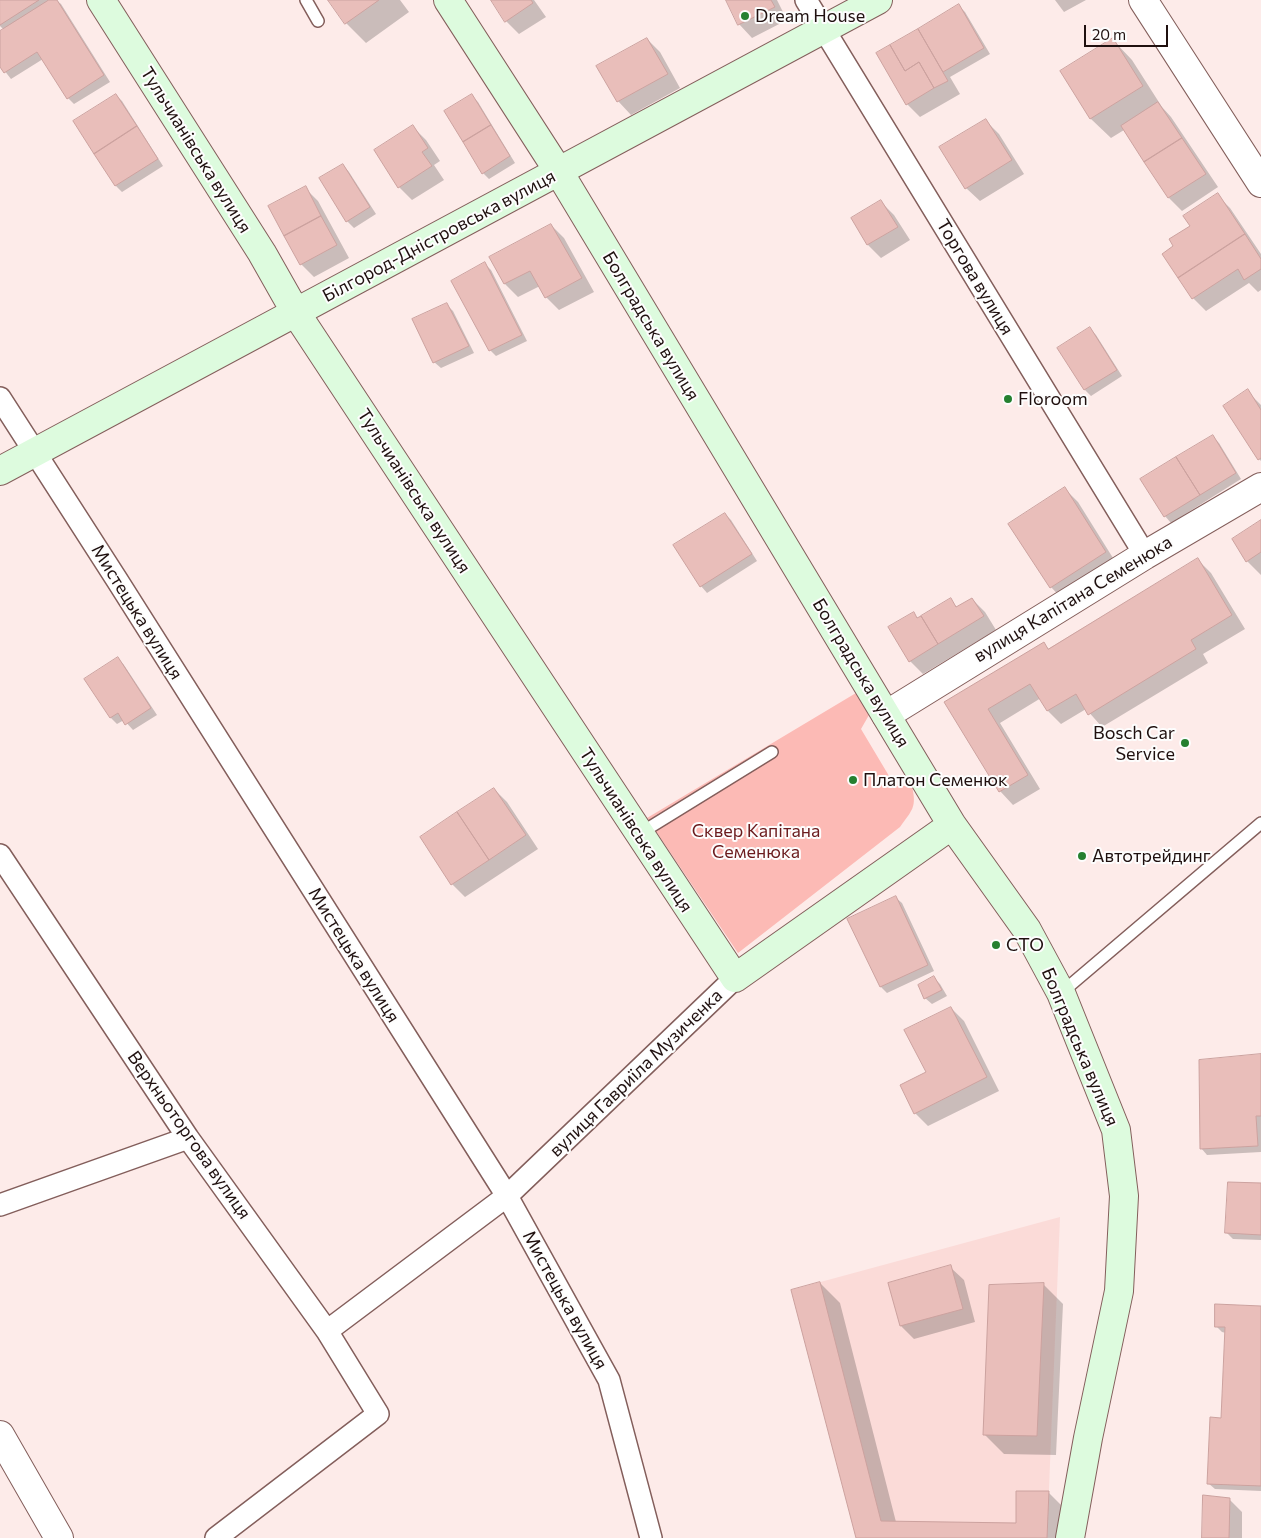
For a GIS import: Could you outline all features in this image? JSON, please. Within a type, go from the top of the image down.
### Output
[{"type":"main road","name":"Тульчианівська вулиця","points":[[101,0],[262,253],[296,313],[735,978]]},
{"type":"main road","name":"Болградська вулиця","points":[[448,0],[559,172],[952,824],[1027,930],[1062,993],[1116,1130],[1124,1196],[1119,1291],[1088,1438],[1070,1538]]},
{"type":"main road","name":"Білгород-Дністровська вулиця","points":[[0,471],[878,0]]},
{"type":"main road","name":"вулиця Гавриїла Музиченка","points":[[735,978],[952,824]]},
{"type":"street","name":"Торгова вулиця","points":[[806,0],[1144,555]]},
{"type":"street","points":[[1143,0],[1261,184]]},
{"type":"street","name":"Мистецька вулиця","points":[[0,398],[118,580],[507,1196],[609,1380],[651,1538]]},
{"type":"street","name":"вулиця Капітана Семенюка","points":[[886,715],[1144,555],[1261,487]]},
{"type":"street","name":"Верхньоторгова вулиця","points":[[0,855],[188,1138],[327,1331],[378,1414],[216,1538]]},
{"type":"street","name":"вулиця Гавриїла Музиченка","points":[[327,1331],[507,1196],[735,978]]},
{"type":"street","points":[[0,1205],[188,1138]]},
{"type":"street","points":[[0,1435],[59,1538]]},
{"type":"lane","points":[[306,0],[318,21]]},
{"type":"lane","points":[[639,834],[772,752]]},
{"type":"lane","points":[[1062,993],[1261,823]]},
{"type":"shaded area","points":[[1060,1217],[1047,1538],[856,1538],[791,1290]]},
{"type":"green space","name":"Сквер Капітана Семенюка","points":[[856,693],[869,715],[861,729],[895,786],[912,786],[914,804],[908,817],[900,827],[738,953],[647,818]]},
{"type":"building","points":[[0,0],[39,0],[0,25]]},
{"type":"building","points":[[49,0],[57,0],[104,75],[67,99],[37,52],[4,73],[0,67],[0,31]]},
{"type":"building","points":[[328,0],[379,0],[345,24]]},
{"type":"building","points":[[491,0],[531,0],[533,3],[505,22]]},
{"type":"building","name":"Dream House","points":[[726,0],[771,0],[775,7],[738,25]]},
{"type":"building","points":[[959,4],[984,48],[943,72],[918,29]]},
{"type":"building","points":[[918,29],[948,81],[934,88],[919,62],[905,71],[890,45]]},
{"type":"building","points":[[647,38],[668,74],[617,102],[596,66]]},
{"type":"building","points":[[1113,38],[1143,86],[1090,119],[1060,71]]},
{"type":"building","points":[[890,45],[905,71],[919,62],[934,88],[906,105],[876,53]]},
{"type":"building","points":[[116,94],[137,126],[94,154],[73,121]]},
{"type":"building","points":[[472,94],[491,125],[463,142],[444,111]]},
{"type":"building","points":[[1158,102],[1182,138],[1144,162],[1121,126]]},
{"type":"building","points":[[986,119],[1012,160],[965,189],[939,147]]},
{"type":"building","points":[[413,125],[428,148],[422,152],[432,166],[398,188],[374,150]]},
{"type":"building","points":[[491,125],[510,156],[482,174],[463,142]]},
{"type":"building","points":[[137,126],[158,159],[115,186],[94,154]]},
{"type":"building","points":[[1182,138],[1206,174],[1168,198],[1144,162]]},
{"type":"building","points":[[343,164],[370,207],[346,222],[319,178]]},
{"type":"building","points":[[306,186],[321,216],[284,236],[268,206]]},
{"type":"building","points":[[1218,193],[1245,234],[1178,278],[1162,254],[1173,246],[1169,239],[1190,226],[1183,216]]},
{"type":"building","points":[[881,200],[898,227],[867,245],[851,218]]},
{"type":"building","points":[[321,216],[337,245],[300,265],[284,236]]},
{"type":"building","points":[[551,224],[582,278],[545,298],[530,271],[504,284],[489,257]]},
{"type":"building","points":[[1245,234],[1261,259],[1261,269],[1244,280],[1238,269],[1192,299],[1178,278]]},
{"type":"building","points":[[485,262],[522,335],[489,351],[451,281]]},
{"type":"building","points":[[447,303],[469,346],[433,363],[412,319]]},
{"type":"building","points":[[1090,327],[1117,370],[1084,390],[1057,348]]},
{"type":"building","points":[[1248,389],[1261,410],[1261,458],[1258,460],[1223,406]]},
{"type":"building","points":[[1213,435],[1236,473],[1200,495],[1176,457]]},
{"type":"building","points":[[1176,457],[1200,495],[1164,517],[1140,479]]},
{"type":"building","points":[[1065,487],[1106,552],[1050,588],[1008,524]]},
{"type":"building","points":[[725,513],[752,554],[700,587],[673,545]]},
{"type":"building","points":[[1261,520],[1261,552],[1246,562],[1232,539]]},
{"type":"building","points":[[1198,558],[1232,615],[1191,640],[1196,649],[1088,715],[1076,694],[1047,711],[1030,684],[988,709],[1028,775],[999,792],[944,702],[1044,642],[1048,649]]},
{"type":"building","points":[[951,598],[956,607],[972,598],[984,616],[938,644],[921,616]]},
{"type":"building","points":[[914,612],[917,618],[921,616],[938,644],[909,662],[888,627]]},
{"type":"building","points":[[118,657],[151,708],[125,725],[118,713],[110,718],[84,679]]},
{"type":"building","points":[[494,788],[526,835],[489,860],[457,812]]},
{"type":"building","points":[[457,812],[489,860],[451,885],[420,837]]},
{"type":"building","points":[[896,896],[928,965],[880,987],[847,919]]},
{"type":"building","points":[[934,976],[942,990],[924,999],[918,985]]},
{"type":"building","points":[[951,1007],[987,1077],[914,1114],[900,1085],[926,1072],[904,1030]]},
{"type":"building","points":[[1261,1054],[1261,1116],[1256,1116],[1258,1146],[1200,1149],[1199,1060]]},
{"type":"building","points":[[1228,1182],[1261,1183],[1261,1235],[1225,1233]]},
{"type":"building","points":[[951,1265],[963,1309],[900,1326],[888,1283]]},
{"type":"building","points":[[820,1282],[881,1521],[1016,1523],[1016,1491],[1049,1491],[1047,1538],[856,1538],[791,1290]]},
{"type":"building","points":[[1044,1283],[1037,1436],[983,1435],[989,1285]]},
{"type":"building","points":[[1215,1304],[1261,1306],[1261,1486],[1207,1484],[1210,1417],[1221,1418],[1225,1327],[1215,1327]]},
{"type":"building","points":[[1203,1495],[1230,1498],[1229,1538],[1202,1538]]},
{"type":"place","name":"Dream House","points":[[745,16]]},
{"type":"place","name":"Floroom","points":[[1008,399]]},
{"type":"place","name":"Bosch Car Service","points":[[1185,743]]},
{"type":"place","name":"Платон Семенюк","points":[[853,780]]},
{"type":"place","name":"Автотрейдинг","points":[[1082,856]]},
{"type":"place","name":"СТО","points":[[996,945]]}]
